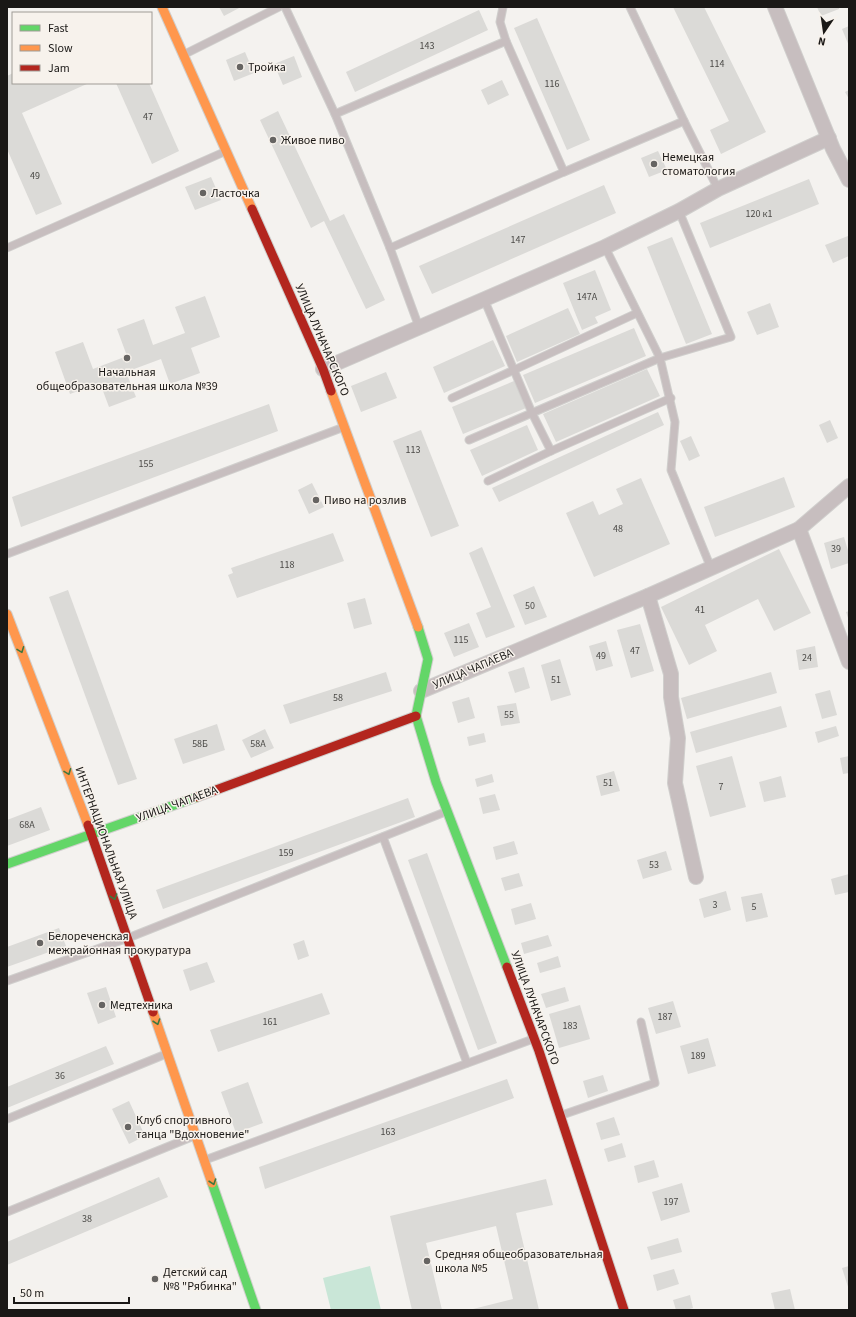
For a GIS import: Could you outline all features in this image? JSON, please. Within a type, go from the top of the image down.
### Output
[{"type":"street","name":"УЛИЦА ЛУНАЧАРСКОГО","points":[[162,7],[324,369],[417,624],[428,659],[422,691]]},
{"type":"street","points":[[775,7],[828,138],[849,180]]},
{"type":"street","points":[[324,369],[605,247],[679,211],[718,189],[828,138]]},
{"type":"street","name":"УЛИЦА ЧАПАЕВА","points":[[7,864],[131,821],[416,716],[422,691],[648,596],[799,529],[849,486]]},
{"type":"street","points":[[799,529],[849,662]]},
{"type":"street","points":[[648,596],[671,674],[671,697],[678,738],[675,783],[696,878]]},
{"type":"street","name":"ИНТЕРНАЦИОНАЛЬНАЯ УЛИЦА","points":[[7,614],[92,834],[256,1310]]},
{"type":"street","name":"УЛИЦА ЛУНАЧАРСКОГО","points":[[416,716],[436,782],[534,1038],[624,1310]]},
{"type":"lane","points":[[183,55],[279,7]]},
{"type":"lane","points":[[285,7],[335,114],[390,248],[419,327]]},
{"type":"lane","points":[[503,7],[500,22],[506,41],[564,172]]},
{"type":"lane","points":[[630,7],[718,189]]},
{"type":"lane","points":[[335,114],[506,41]]},
{"type":"lane","points":[[390,248],[684,121]]},
{"type":"lane","points":[[7,248],[226,151]]},
{"type":"lane","points":[[469,440],[660,358],[731,337],[679,211]]},
{"type":"lane","points":[[605,247],[660,358],[675,422],[671,470],[711,568]]},
{"type":"lane","points":[[484,299],[532,412],[551,451]]},
{"type":"lane","points":[[452,398],[637,313]]},
{"type":"lane","points":[[488,481],[670,398]]},
{"type":"lane","points":[[7,554],[344,427]]},
{"type":"lane","points":[[7,981],[128,938],[447,811]]},
{"type":"lane","points":[[383,837],[467,1063]]},
{"type":"lane","points":[[560,1115],[655,1083],[641,1022]]},
{"type":"lane","points":[[205,1160],[534,1038]]},
{"type":"lane","points":[[7,1119],[168,1054]]},
{"type":"lane","points":[[7,1212],[197,1136]]},
{"type":"green space","points":[[370,1266],[381,1310],[331,1310],[323,1278]]},
{"type":"building","points":[[219,7],[241,7],[224,16]]},
{"type":"building","points":[[673,7],[704,7],[766,132],[721,154],[710,130],[729,121]]},
{"type":"building","points":[[817,7],[839,7],[839,9],[821,16]]},
{"type":"building","points":[[479,10],[488,30],[355,92],[346,72]]},
{"type":"building","points":[[537,18],[590,140],[567,150],[514,28]]},
{"type":"building","points":[[849,26],[849,46],[842,29]]},
{"type":"building","name":"Тройка","points":[[245,52],[254,73],[234,81],[226,60]]},
{"type":"building","points":[[294,56],[302,77],[283,85],[274,64]]},
{"type":"building","points":[[12,74],[12,84],[87,84],[22,113],[62,204],[36,215],[7,149],[7,76]]},
{"type":"building","points":[[502,80],[509,95],[488,105],[481,90]]},
{"type":"building","points":[[116,84],[149,84],[179,151],[152,164]]},
{"type":"building","points":[[849,90],[849,99],[845,92]]},
{"type":"building","points":[[278,111],[330,221],[344,214],[385,300],[366,309],[324,221],[311,228],[260,120]]},
{"type":"building","name":"Немецкая стоматология","points":[[658,151],[667,170],[649,177],[641,158]]},
{"type":"building","name":"Ласточка","points":[[211,177],[221,200],[195,210],[185,187]]},
{"type":"building","points":[[809,179],[819,204],[710,248],[700,223]]},
{"type":"building","points":[[604,185],[616,213],[432,294],[419,266]]},
{"type":"building","points":[[848,236],[849,256],[833,263],[825,245]]},
{"type":"building","points":[[672,237],[712,334],[686,344],[647,247]]},
{"type":"building","points":[[595,270],[611,310],[595,317],[598,323],[582,330],[563,283]]},
{"type":"building","points":[[205,296],[220,337],[191,348],[200,373],[170,384],[161,359],[126,372],[136,397],[109,407],[100,383],[70,394],[55,352],[83,342],[93,369],[127,356],[117,329],[144,319],[153,345],[185,333],[175,307]]},
{"type":"building","points":[[770,303],[779,327],[757,335],[747,312]]},
{"type":"building","points":[[568,308],[580,334],[517,362],[506,336]]},
{"type":"building","points":[[634,328],[646,356],[535,403],[523,375]]},
{"type":"building","points":[[493,340],[505,366],[444,393],[433,367]]},
{"type":"building","points":[[647,369],[660,396],[556,442],[543,414]]},
{"type":"building","points":[[386,372],[397,398],[361,412],[351,386]]},
{"type":"building","points":[[514,381],[526,408],[463,434],[452,407]]},
{"type":"building","points":[[269,404],[278,431],[21,527],[12,497]]},
{"type":"building","points":[[658,412],[664,425],[499,502],[492,488]]},
{"type":"building","points":[[830,420],[838,438],[827,443],[819,425]]},
{"type":"building","points":[[527,425],[538,450],[482,476],[470,450]]},
{"type":"building","points":[[421,430],[459,526],[431,537],[393,441]]},
{"type":"building","points":[[691,436],[700,456],[689,461],[680,441]]},
{"type":"building","points":[[784,477],[795,507],[715,537],[704,507]]},
{"type":"building","points":[[641,478],[670,544],[594,577],[566,513],[593,501],[599,515],[623,504],[616,489]]},
{"type":"building","points":[[312,483],[324,507],[309,514],[298,490]]},
{"type":"building","points":[[333,533],[344,561],[237,598],[228,575],[233,573],[231,568]]},
{"type":"building","points":[[844,537],[849,554],[849,563],[831,569],[824,543]]},
{"type":"building","points":[[482,547],[515,627],[486,638],[476,613],[491,607],[469,553]]},
{"type":"building","points":[[779,549],[811,613],[774,631],[758,599],[705,625],[717,651],[689,665],[661,607]]},
{"type":"building","points":[[534,586],[547,617],[525,625],[513,595]]},
{"type":"building","points":[[68,590],[137,779],[118,785],[49,597]]},
{"type":"building","points":[[365,598],[372,624],[354,629],[347,603]]},
{"type":"building","points":[[849,611],[849,621],[846,612]]},
{"type":"building","points":[[469,623],[479,647],[454,657],[444,633]]},
{"type":"building","points":[[640,624],[654,671],[631,678],[617,630]]},
{"type":"building","points":[[606,641],[613,666],[596,671],[589,646]]},
{"type":"building","points":[[815,646],[818,667],[799,670],[796,650]]},
{"type":"building","points":[[560,659],[571,695],[551,701],[541,665]]},
{"type":"building","points":[[524,667],[530,688],[515,693],[508,672]]},
{"type":"building","points":[[386,672],[392,691],[290,724],[283,705]]},
{"type":"building","points":[[771,672],[777,693],[687,719],[681,698]]},
{"type":"building","points":[[830,690],[837,715],[822,719],[815,694]]},
{"type":"building","points":[[469,697],[475,718],[458,723],[452,702]]},
{"type":"building","points":[[516,703],[520,723],[501,726],[497,706]]},
{"type":"building","points":[[781,706],[787,727],[696,753],[690,732]]},
{"type":"building","points":[[217,724],[225,750],[183,764],[174,739]]},
{"type":"building","points":[[836,726],[839,736],[818,743],[815,732]]},
{"type":"building","points":[[265,729],[274,748],[251,758],[242,740]]},
{"type":"building","points":[[484,733],[486,742],[469,746],[467,737]]},
{"type":"building","points":[[732,756],[746,807],[710,817],[696,766]]},
{"type":"building","points":[[849,756],[849,773],[843,774],[840,758]]},
{"type":"building","points":[[614,771],[620,791],[601,796],[596,776]]},
{"type":"building","points":[[492,774],[494,782],[477,787],[475,779]]},
{"type":"building","points":[[781,776],[786,797],[764,802],[759,782]]},
{"type":"building","points":[[495,794],[500,810],[483,814],[479,798]]},
{"type":"building","points":[[408,798],[415,817],[163,909],[156,890]]},
{"type":"building","points":[[41,807],[50,830],[7,846],[7,820]]},
{"type":"building","points":[[514,841],[518,854],[496,860],[493,847]]},
{"type":"building","points":[[666,851],[672,870],[643,879],[637,860]]},
{"type":"building","points":[[427,853],[497,1043],[478,1050],[408,860]]},
{"type":"building","points":[[519,873],[523,886],[505,891],[501,878]]},
{"type":"building","points":[[849,874],[849,892],[835,895],[831,879]]},
{"type":"building","points":[[726,891],[731,910],[704,918],[699,899]]},
{"type":"building","points":[[762,893],[768,917],[746,922],[741,897]]},
{"type":"building","points":[[531,903],[536,919],[515,925],[511,909]]},
{"type":"building","name":"Белореченская межрайонная прокуратура","points":[[59,928],[66,946],[7,967],[7,947]]},
{"type":"building","points":[[548,935],[552,946],[524,954],[521,943]]},
{"type":"building","points":[[304,940],[309,956],[298,960],[293,944]]},
{"type":"building","points":[[558,956],[561,967],[540,973],[537,963]]},
{"type":"building","points":[[207,962],[215,982],[190,991],[183,970]]},
{"type":"building","name":"Медтехника","points":[[106,987],[116,1017],[98,1024],[87,993]]},
{"type":"building","points":[[565,987],[569,1001],[546,1008],[541,994]]},
{"type":"building","points":[[322,993],[330,1014],[218,1052],[210,1030]]},
{"type":"building","points":[[673,1001],[681,1027],[656,1034],[648,1008]]},
{"type":"building","points":[[580,1005],[590,1039],[559,1048],[549,1014]]},
{"type":"building","points":[[708,1038],[716,1066],[688,1074],[680,1046]]},
{"type":"building","points":[[106,1046],[114,1064],[7,1108],[7,1087]]},
{"type":"building","points":[[603,1075],[608,1091],[588,1098],[583,1081]]},
{"type":"building","points":[[507,1079],[514,1098],[265,1189],[259,1167]]},
{"type":"building","points":[[248,1082],[263,1123],[236,1133],[221,1092]]},
{"type":"building","points":[[129,1101],[145,1136],[129,1144],[112,1109]]},
{"type":"building","points":[[614,1117],[620,1135],[601,1140],[596,1123]]},
{"type":"building","points":[[622,1143],[626,1157],[608,1162],[604,1149]]},
{"type":"building","points":[[654,1160],[659,1177],[638,1183],[634,1166]]},
{"type":"building","points":[[159,1177],[168,1197],[7,1265],[7,1242]]},
{"type":"building","points":[[546,1179],[553,1205],[516,1213],[539,1310],[469,1310],[513,1299],[496,1226],[426,1243],[442,1310],[412,1310],[390,1216]]},
{"type":"building","points":[[682,1183],[690,1212],[661,1221],[652,1192]]},
{"type":"building","points":[[678,1238],[682,1252],[651,1260],[647,1247]]},
{"type":"building","points":[[849,1266],[849,1290],[842,1268]]},
{"type":"building","points":[[674,1269],[679,1284],[657,1291],[653,1275]]},
{"type":"building","points":[[790,1289],[795,1310],[775,1310],[771,1293]]},
{"type":"building","points":[[690,1295],[693,1308],[676,1310],[673,1300]]},
{"type":"traffic: fast","points":[[416,716],[428,659],[418,627]]},
{"type":"traffic: fast","points":[[416,716],[436,782],[507,967]]},
{"type":"traffic: fast","points":[[7,864],[197,797]]},
{"type":"traffic: fast","points":[[212,1183],[256,1310]]},
{"type":"traffic: slow","points":[[162,7],[252,209]]},
{"type":"traffic: slow","points":[[331,391],[418,627]]},
{"type":"traffic: slow","points":[[7,614],[88,825]]},
{"type":"traffic: slow","points":[[153,1012],[212,1183]]},
{"type":"traffic: jam","points":[[252,209],[323,369],[331,391]]},
{"type":"traffic: jam","points":[[197,797],[416,716]]},
{"type":"traffic: jam","points":[[88,825],[153,1012]]},
{"type":"traffic: jam","points":[[507,967],[539,1051],[624,1310]]},
{"type":"place","name":"Тройка","points":[[240,67]]},
{"type":"place","name":"Живое пиво","points":[[273,140]]},
{"type":"place","name":"Немецкая стоматология","points":[[654,164]]},
{"type":"place","name":"Ласточка","points":[[203,193]]},
{"type":"place","name":"Начальная общеобразовательная школа №39","points":[[127,358]]},
{"type":"place","name":"Пиво на розлив","points":[[316,500]]},
{"type":"place","name":"Белореченская межрайонная прокуратура","points":[[40,943]]},
{"type":"place","name":"Медтехника","points":[[102,1005]]},
{"type":"place","name":"Клуб спортивного танца \"Вдохновение\"","points":[[128,1127]]},
{"type":"place","name":"Средняя общеобразовательная школа №5","points":[[427,1261]]},
{"type":"place","name":"Детский сад №8 \"Рябинка\"","points":[[155,1279]]}]
